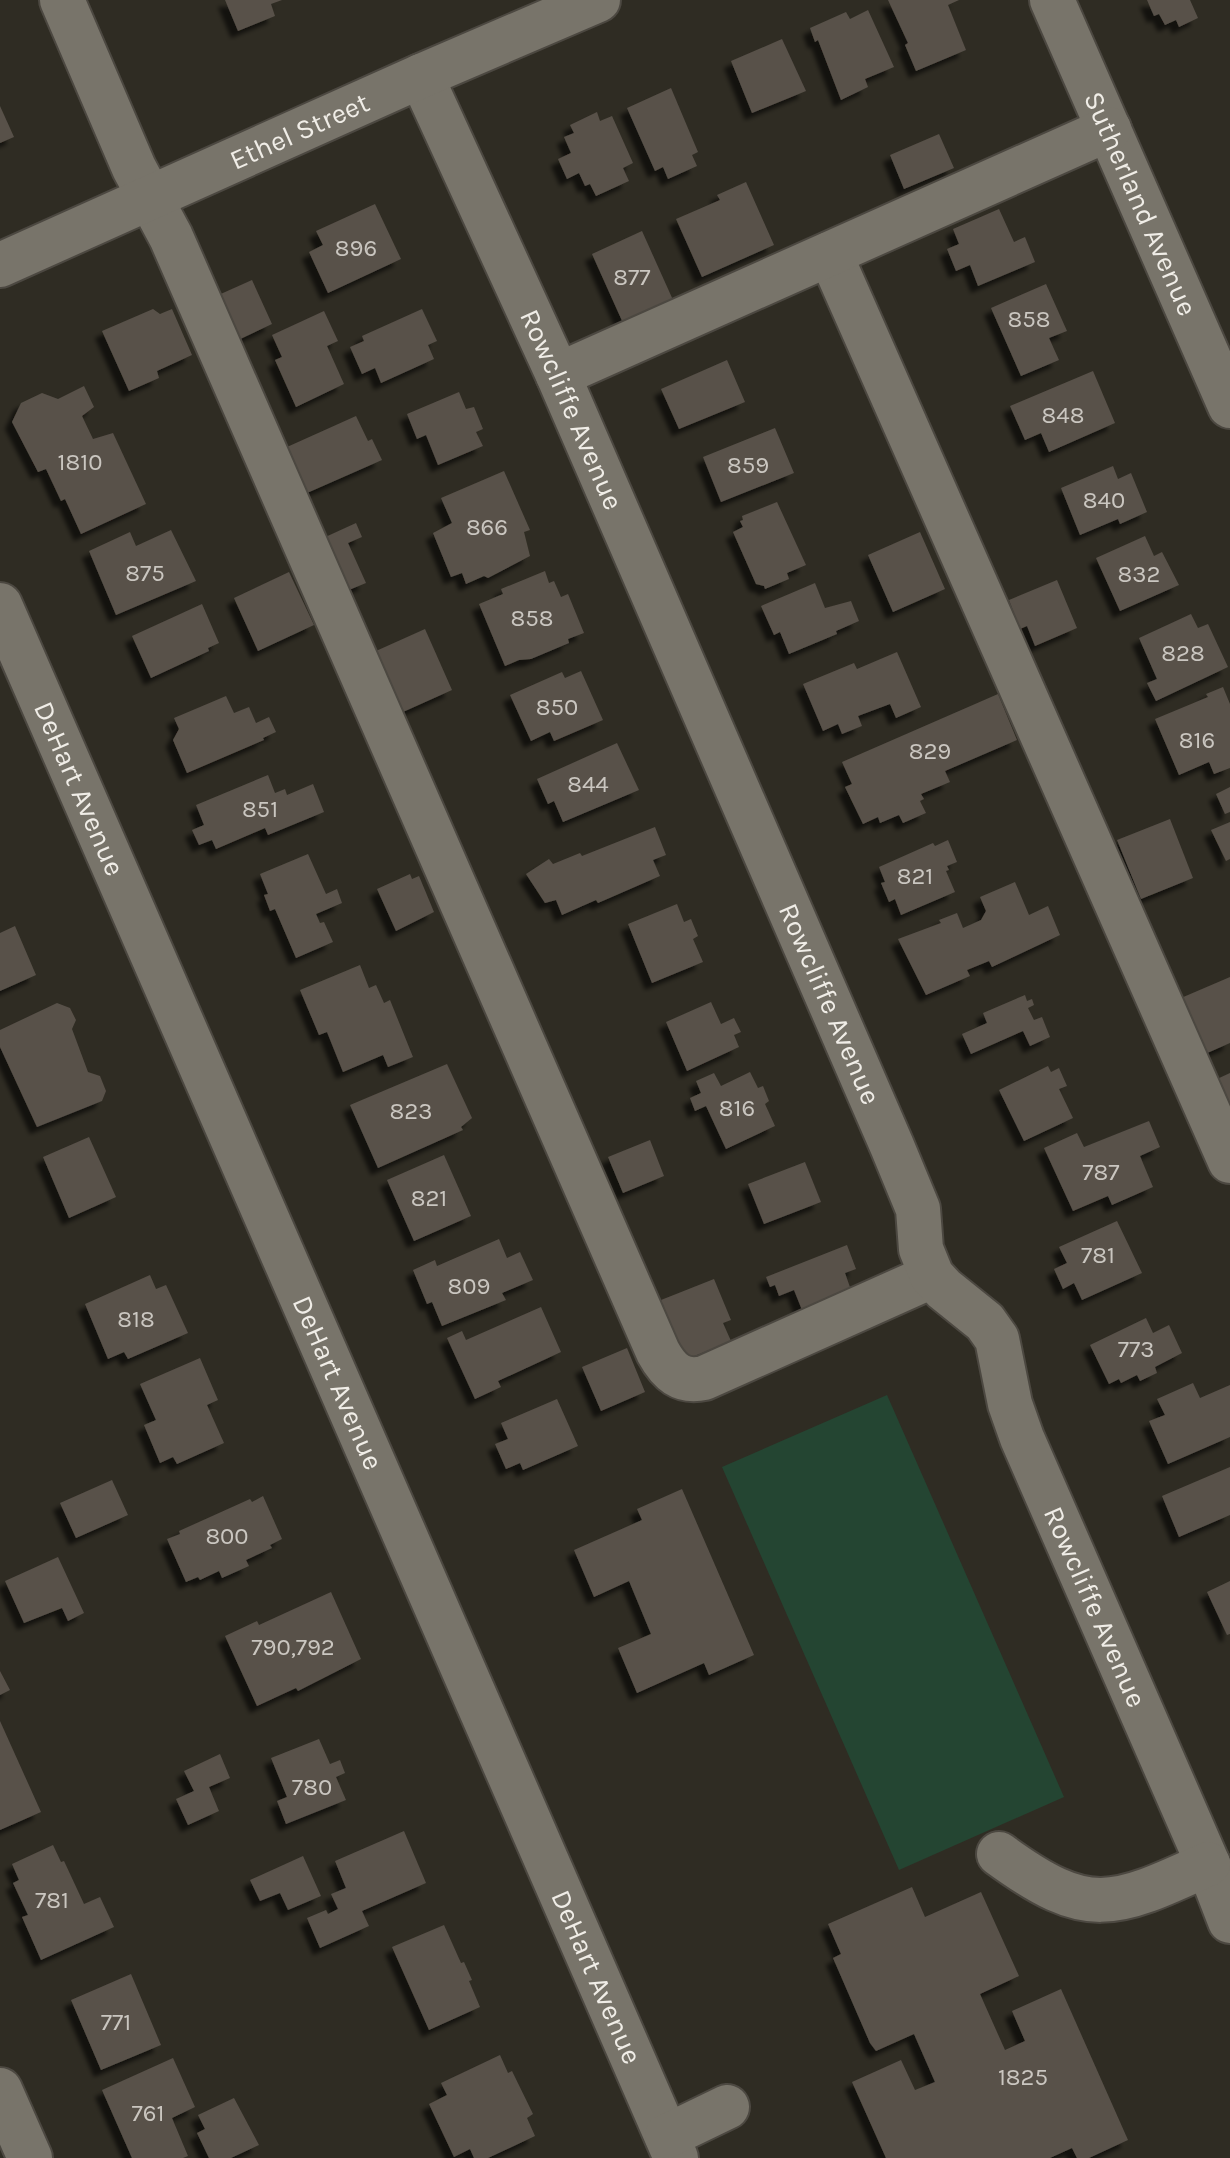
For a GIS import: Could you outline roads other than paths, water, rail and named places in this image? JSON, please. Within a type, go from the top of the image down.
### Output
[{"type":"street","points":[[62,0],[183,266],[667,1367],[684,1379],[704,1378],[932,1276]]},
{"type":"street","name":"Ethel Street","points":[[0,265],[598,0]]},
{"type":"street","name":"Sutherland Avenue","points":[[1052,0],[1230,406]]},
{"type":"street","name":"Rowcliffe Avenue","points":[[421,76],[558,375],[906,1178],[918,1209],[921,1249],[932,1276],[985,1322],[997,1339],[1010,1404],[1022,1438],[1230,1921]]},
{"type":"street","points":[[558,375],[1109,129]]},
{"type":"street","points":[[830,254],[1230,1161]]},
{"type":"street","name":"DeHart Avenue","points":[[0,605],[672,2147]]},
{"type":"street","points":[[999,1854],[1042,1884],[1091,1900],[1135,1895],[1208,1864]]},
{"type":"street","points":[[0,2090],[30,2158]]},
{"type":"street","points":[[672,2147],[727,2107]]}]
